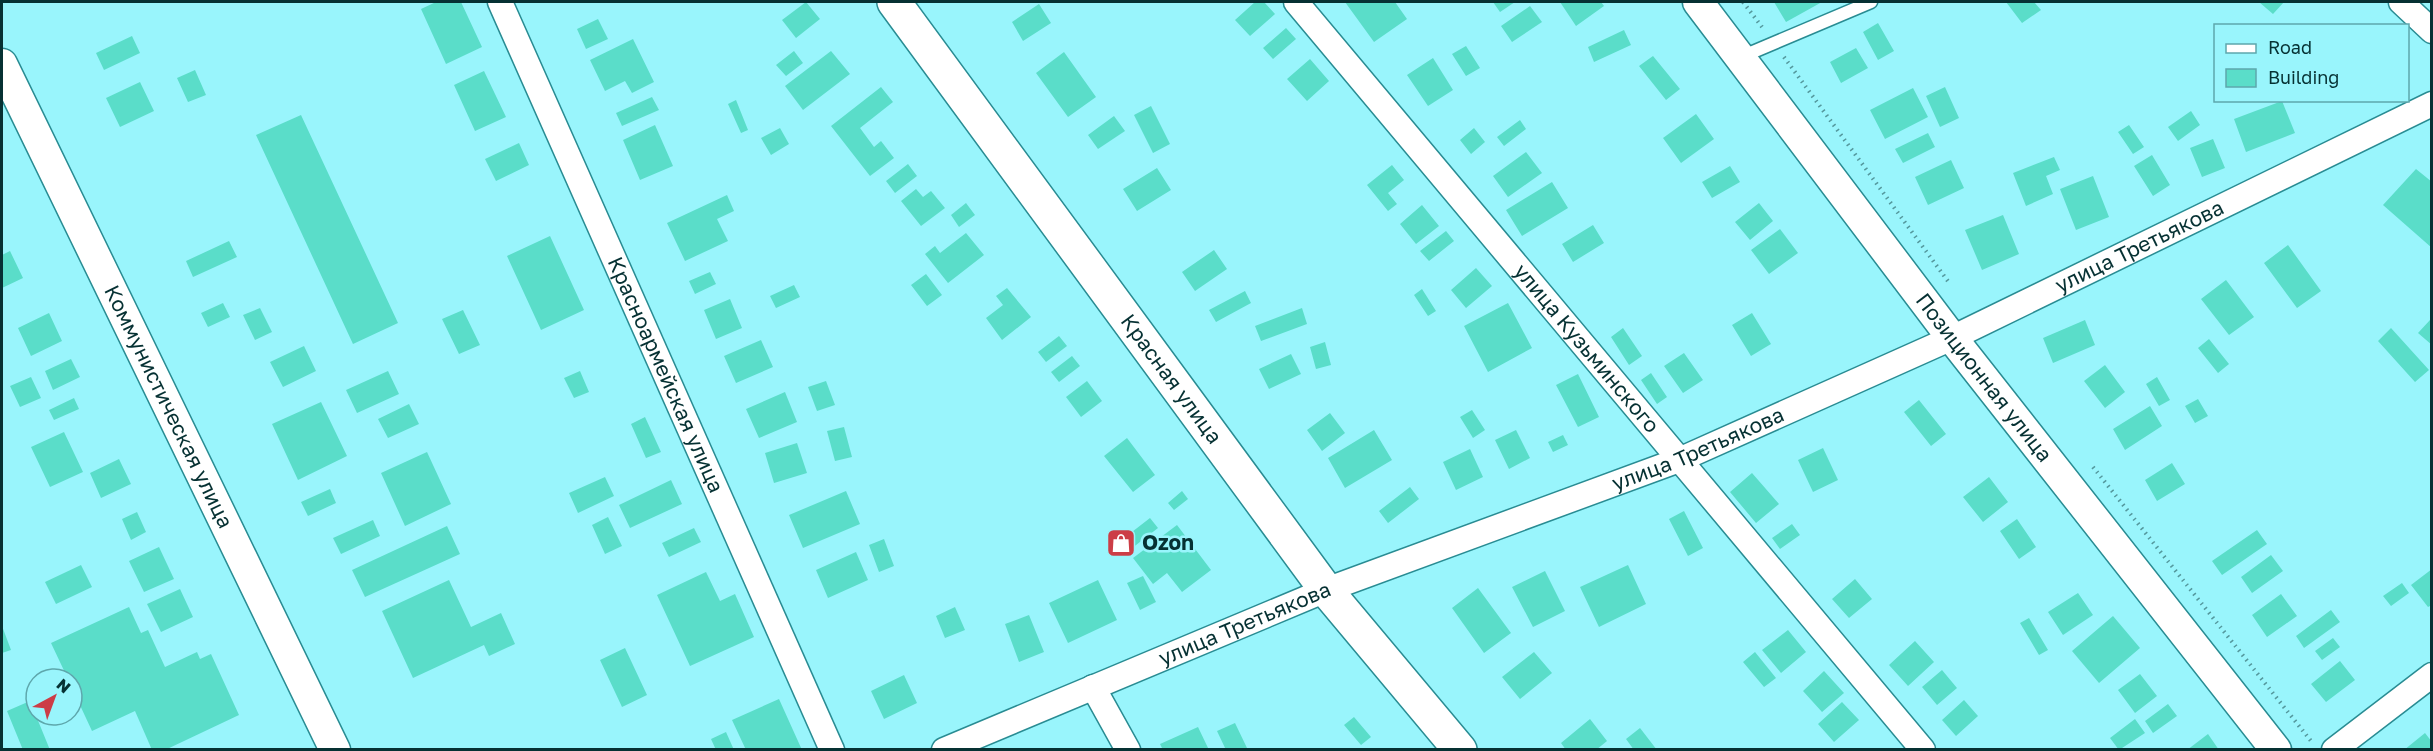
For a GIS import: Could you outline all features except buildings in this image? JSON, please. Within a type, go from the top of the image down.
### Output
[{"type":"main road","name":"Красная улица","points":[[894,2],[1326,590],[1460,750]]},
{"type":"street","name":"Красноармейская улица","points":[[500,2],[832,750]]},
{"type":"street","name":"улица Кузьминского","points":[[1296,2],[1923,750]]},
{"type":"street","name":"Позиционная улица","points":[[1698,2],[1952,338],[2276,750]]},
{"type":"street","points":[[2401,2],[2432,31]]},
{"type":"street","name":"Коммунистическая улица","points":[[2,64],[335,750]]},
{"type":"street","name":"улица Третьякова","points":[[944,750],[1326,590],[1679,460],[1952,338],[2432,104]]},
{"type":"street","points":[[2334,750],[2432,675]]},
{"type":"street","points":[[1093,687],[1128,750]]},
{"type":"lane","points":[[1741,57],[1871,2]]},
{"type":"path","points":[[1743,2],[1952,287]]},
{"type":"path","points":[[2090,463],[2318,750]]},
{"type":"place","name":"Ozon","points":[[1121,543]]}]
